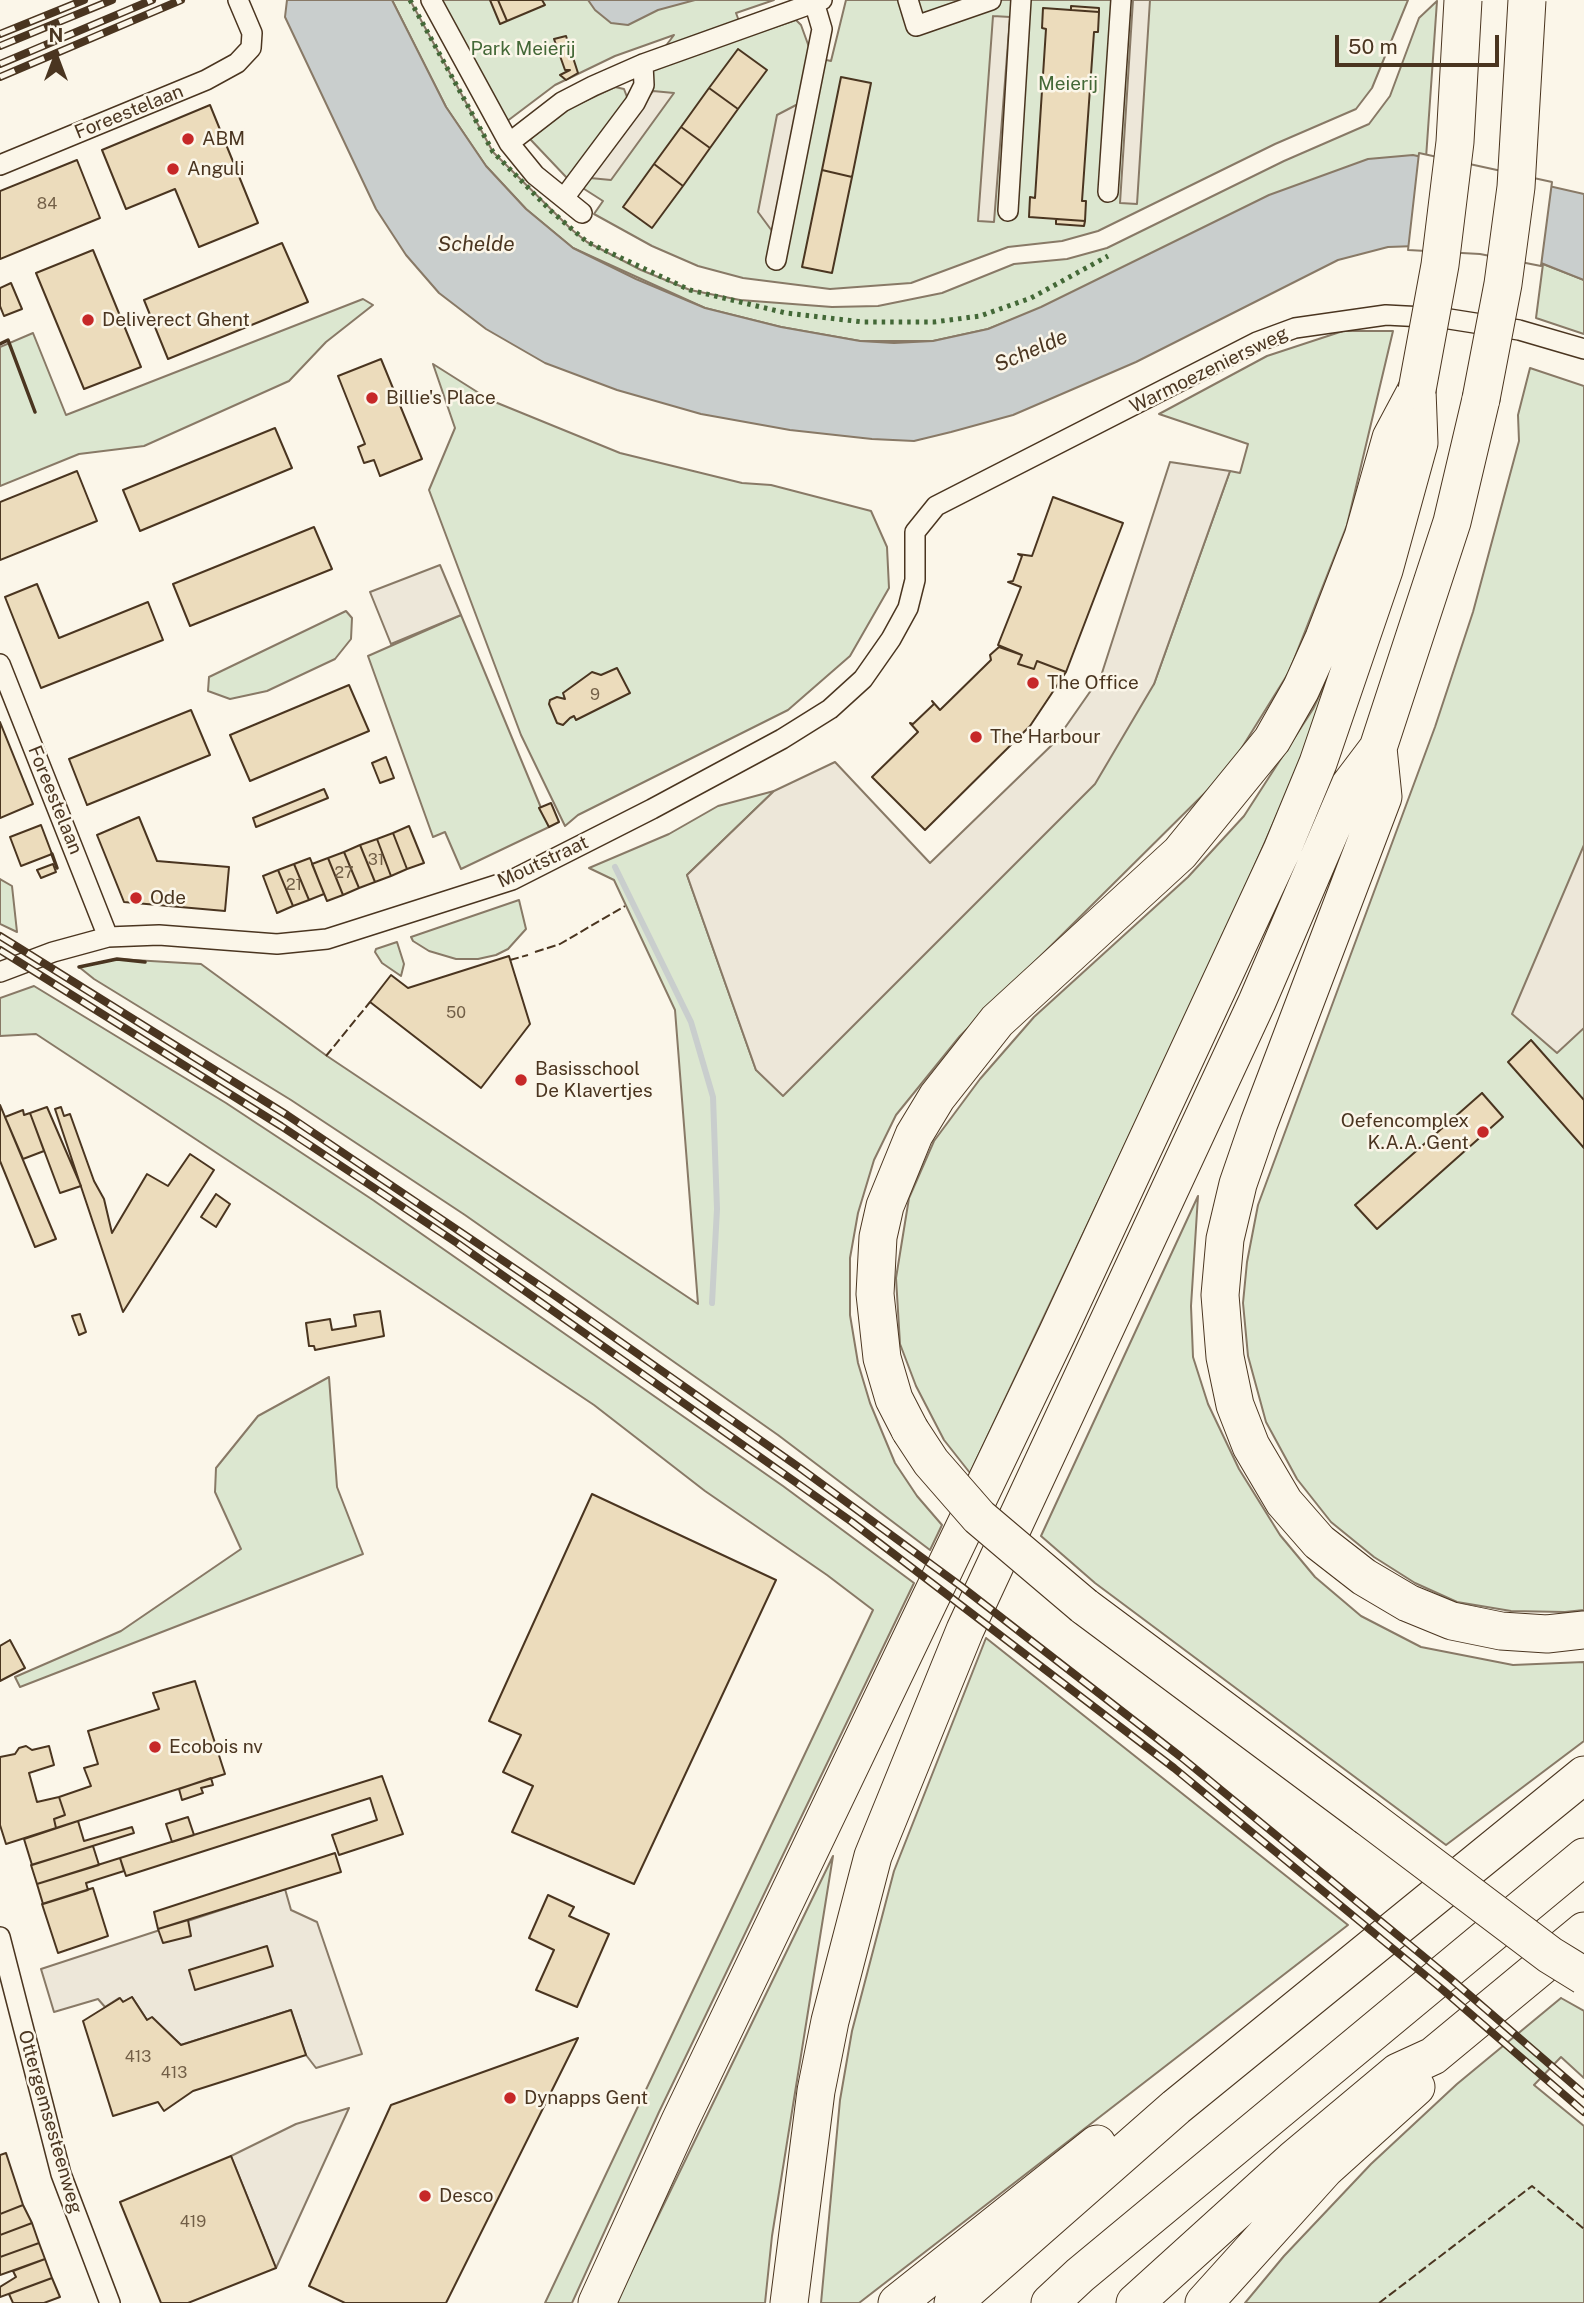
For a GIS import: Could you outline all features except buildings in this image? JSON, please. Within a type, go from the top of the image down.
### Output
[{"type":"highway","points":[[597,2303],[680,2121],[1074,1297],[1282,850],[1327,738],[1384,570],[1419,443],[1417,390],[1440,265],[1455,142],[1463,0]]},
{"type":"highway","points":[[789,2303],[816,2091],[830,2021],[873,1856],[965,1630],[1257,1002],[1350,785],[1378,748],[1452,522],[1481,399],[1503,284],[1516,187],[1527,0]]},
{"type":"highway","points":[[1417,390],[1391,438],[1363,537],[1324,638],[1272,740],[1180,853],[997,1021],[937,1097],[914,1135],[885,1206],[878,1237],[875,1294],[882,1358],[894,1399],[910,1430],[939,1471],[979,1517],[1084,1606],[1550,1955],[1584,1976]]},
{"type":"highway","points":[[1378,748],[1383,797],[1259,1123],[1238,1184],[1225,1239],[1220,1295],[1225,1357],[1235,1405],[1251,1446],[1284,1502],[1320,1542],[1364,1577],[1408,1603],[1451,1621],[1501,1631],[1547,1634],[1584,1630]]},
{"type":"highway","points":[[953,2303],[1177,2107],[1584,1774]]},
{"type":"highway","points":[[1050,2303],[1080,2275],[1584,1857]]},
{"type":"highway","points":[[1135,2303],[1294,2159],[1398,2071],[1433,2056],[1584,1931]]},
{"type":"highway","points":[[1204,2303],[1325,2169],[1417,2086],[1433,2056]]},
{"type":"highway","points":[[897,2303],[1115,2130],[1177,2107]]},
{"type":"street","name":"Foreestelaan","points":[[0,165],[206,80],[237,62],[251,48],[252,33],[238,0]]},
{"type":"street","points":[[431,0],[509,143],[535,175],[582,213]]},
{"type":"street","points":[[908,0],[916,26],[991,0]]},
{"type":"street","points":[[1008,211],[1021,0]]},
{"type":"street","points":[[1108,192],[1121,0]]},
{"type":"street","points":[[509,143],[562,102],[643,64],[818,1],[822,29],[776,260]]},
{"type":"street","points":[[564,198],[635,103],[644,85],[643,64]]},
{"type":"street","name":"Warmoezeniersweg","points":[[936,506],[1256,342],[1295,328],[1386,315],[1443,318],[1518,330],[1584,349]]},
{"type":"street","name":"Moutstraat","points":[[0,972],[53,952],[108,937],[159,934],[277,944],[327,939],[512,880],[652,809],[782,739],[830,709],[863,679],[891,639],[908,608],[915,580],[915,532],[936,506]]},
{"type":"street","name":"Foreestelaan","points":[[0,664],[108,937]]},
{"type":"street","name":"Ottergemsesteenweg","points":[[0,1937],[61,2174],[110,2303]]},
{"type":"green space","points":[[392,0],[410,0],[493,152],[571,229],[587,242],[641,270],[690,290],[740,300],[832,307],[878,306],[942,293],[1014,264],[1067,259],[1107,248],[1284,161],[1369,124],[1390,96],[1419,18],[1437,1],[1426,158],[988,329],[933,341],[860,341],[781,327],[705,308],[573,248],[526,209],[486,166],[446,107]]},
{"type":"green space","points":[[441,0],[774,0],[736,13],[745,37],[796,20],[801,25],[809,47],[808,56],[831,61],[846,0],[1408,0],[1372,88],[1356,109],[1275,144],[1098,231],[1062,241],[1008,247],[911,283],[830,289],[743,278],[698,266],[652,246],[594,214],[603,201],[567,178],[530,139],[568,109],[615,87],[624,89],[627,97],[674,35],[615,56],[555,85],[506,122]]},
{"type":"green space","points":[[1543,264],[1584,280],[1584,334],[1536,318]]},
{"type":"green space","points":[[363,299],[373,305],[326,342],[289,381],[144,446],[79,454],[0,486],[0,347],[33,333],[66,415]]},
{"type":"green space","points":[[1343,331],[1393,331],[1347,525],[1289,672],[1228,770],[960,1036],[896,1115],[874,1160],[858,1213],[850,1258],[850,1315],[858,1363],[870,1403],[895,1463],[917,1496],[942,1525],[930,1550],[778,1435],[465,1215],[291,1100],[94,979],[79,967],[117,959],[201,964],[327,1056],[698,1304],[675,1010],[614,880],[589,868],[669,834],[718,806],[774,791],[687,875],[756,1070],[1154,684],[1230,471],[1240,473],[1248,444],[1159,414],[1267,356]]},
{"type":"green space","points":[[433,364],[490,400],[620,453],[742,483],[771,485],[871,511],[887,547],[889,588],[850,656],[788,710],[578,815],[565,826],[521,735],[429,490],[455,428]]},
{"type":"green space","points":[[1530,368],[1584,386],[1584,1610],[1565,1612],[1511,1611],[1457,1602],[1415,1583],[1374,1557],[1331,1522],[1297,1479],[1266,1422],[1248,1356],[1243,1303],[1247,1262],[1258,1205],[1435,727],[1473,612],[1519,441],[1518,415]]},
{"type":"green space","points":[[346,611],[352,618],[351,639],[335,659],[267,691],[230,699],[208,691],[209,677]]},
{"type":"green space","points":[[461,615],[549,827],[461,869],[445,832],[433,837],[368,656]]},
{"type":"green space","points":[[1333,667],[1302,758],[1225,933],[970,1473],[944,1440],[916,1386],[900,1344],[896,1278],[909,1198],[934,1141],[980,1079],[1034,1017],[1188,877],[1244,816],[1313,709]]},
{"type":"green space","points":[[0,879],[12,886],[17,932],[0,924]]},
{"type":"green space","points":[[519,900],[526,929],[508,949],[496,955],[478,959],[456,959],[429,951],[411,937]]},
{"type":"green space","points":[[397,942],[404,964],[401,976],[382,963],[375,952],[376,949]]},
{"type":"green space","points":[[34,986],[226,1103],[373,1200],[783,1486],[914,1583],[659,2112],[572,2303],[545,2303],[873,1610],[705,1491],[594,1405],[36,1034],[0,1036],[0,998]]},
{"type":"green space","points":[[1198,1196],[1191,1306],[1193,1357],[1208,1404],[1239,1469],[1280,1535],[1315,1577],[1361,1616],[1421,1647],[1513,1665],[1584,1662],[1584,1741],[1446,1845],[1095,1583],[1041,1536]]},
{"type":"green space","points":[[329,1377],[337,1487],[363,1554],[20,1687],[15,1677],[121,1631],[241,1549],[215,1492],[216,1468],[258,1416]]},
{"type":"green space","points":[[986,1638],[1348,1925],[859,2303],[821,2303],[840,2100],[852,2031],[894,1871]]},
{"type":"green space","points":[[833,1856],[772,2236],[765,2303],[616,2303]]},
{"type":"green space","points":[[1561,1998],[1584,2011],[1584,2078],[1561,2057],[1534,2085],[1584,2126],[1584,2303],[1245,2303],[1284,2256],[1371,2164],[1457,2084]]},
{"type":"shaded area","points":[[1133,0],[1150,0],[1137,204],[1120,203]]},
{"type":"shaded area","points":[[993,16],[1010,17],[994,222],[978,221]]},
{"type":"shaded area","points":[[653,91],[674,93],[611,180],[590,178]]},
{"type":"shaded area","points":[[798,104],[772,231],[758,212],[777,115]]},
{"type":"shaded area","points":[[1170,462],[1230,471],[1154,684],[1095,784],[783,1096],[756,1070],[687,875],[774,791],[835,762],[930,863],[1055,742],[1101,676]]},
{"type":"shaded area","points":[[440,565],[461,615],[391,644],[370,592]]},
{"type":"shaded area","points":[[1584,845],[1584,1028],[1557,1053],[1512,1014]]},
{"type":"shaded area","points":[[285,1889],[291,1910],[317,1922],[362,2054],[316,2068],[306,2055],[291,2010],[181,2045],[152,2018],[147,2020],[132,1997],[123,2002],[119,1998],[105,2007],[98,1999],[54,2012],[41,1969]]},
{"type":"shaded area","points":[[349,2108],[276,2268],[231,2156],[296,2124]]},
{"type":"water","name":"Schelde","points":[[287,0],[392,0],[446,107],[486,166],[526,209],[573,248],[636,279],[705,308],[781,327],[860,341],[894,343],[933,341],[988,329],[1041,307],[1269,195],[1368,159],[1413,155],[1584,194],[1584,280],[1531,259],[1416,246],[1388,247],[1338,260],[1136,362],[1013,415],[914,441],[790,430],[701,414],[617,390],[545,363],[486,329],[439,293],[406,255],[376,209],[285,17]]},
{"type":"water","points":[[588,0],[695,0],[658,10],[628,25],[611,23],[595,10]]},
{"type":"pier","points":[[1419,153],[1552,182],[1541,266],[1480,254],[1408,250]]},
{"type":"waterway","points":[[615,867],[691,1022],[713,1097],[717,1209],[712,1303]]},
{"type":"railway","points":[[0,34],[84,0]]},
{"type":"railway","points":[[0,46],[112,0]]},
{"type":"railway","points":[[0,64],[152,0]]},
{"type":"railway","points":[[0,77],[181,0]]},
{"type":"railway","points":[[0,936],[287,1115],[554,1295],[800,1468],[962,1587],[1181,1757],[1451,1979],[1584,2094]]},
{"type":"railway","points":[[0,950],[281,1126],[457,1243],[852,1522],[1174,1768],[1443,1990],[1584,2112]]},
{"type":"hedge","points":[[410,0],[493,152],[551,211],[587,242],[690,290],[786,313],[863,322],[934,322],[980,316],[1031,298],[1108,256]]},
{"type":"fence","points":[[535,952],[560,944],[625,906]]},
{"type":"fence","points":[[510,960],[528,955]]},
{"type":"fence","points":[[326,1056],[370,1002]]},
{"type":"fence","points":[[1379,2303],[1532,2186],[1584,2229]]},
{"type":"wall","points":[[0,344],[8,340],[35,412]]},
{"type":"wall","points":[[52,854],[57,868]]},
{"type":"wall","points":[[79,967],[117,959],[145,962]]},
{"type":"place","name":"ABM","points":[[188,139]]},
{"type":"place","name":"Anguli","points":[[173,169]]},
{"type":"place","name":"Deliverect Ghent","points":[[88,320]]},
{"type":"place","name":"Billie's Place","points":[[372,398]]},
{"type":"place","name":"The Office","points":[[1033,683]]},
{"type":"place","name":"The Harbour","points":[[976,737]]},
{"type":"place","name":"Ode","points":[[136,898]]},
{"type":"place","name":"Basisschool De Klavertjes","points":[[521,1080]]},
{"type":"place","name":"Oefencomplex K.A.A. Gent","points":[[1483,1132]]},
{"type":"place","name":"Ecobois nv","points":[[155,1747]]},
{"type":"place","name":"Dynapps Gent","points":[[510,2098]]},
{"type":"place","name":"Desco","points":[[425,2196]]},
{"type":"park label","name":"Park Meierij","points":[[523,49]]},
{"type":"park label","name":"Meierij","points":[[1068,84]]}]
